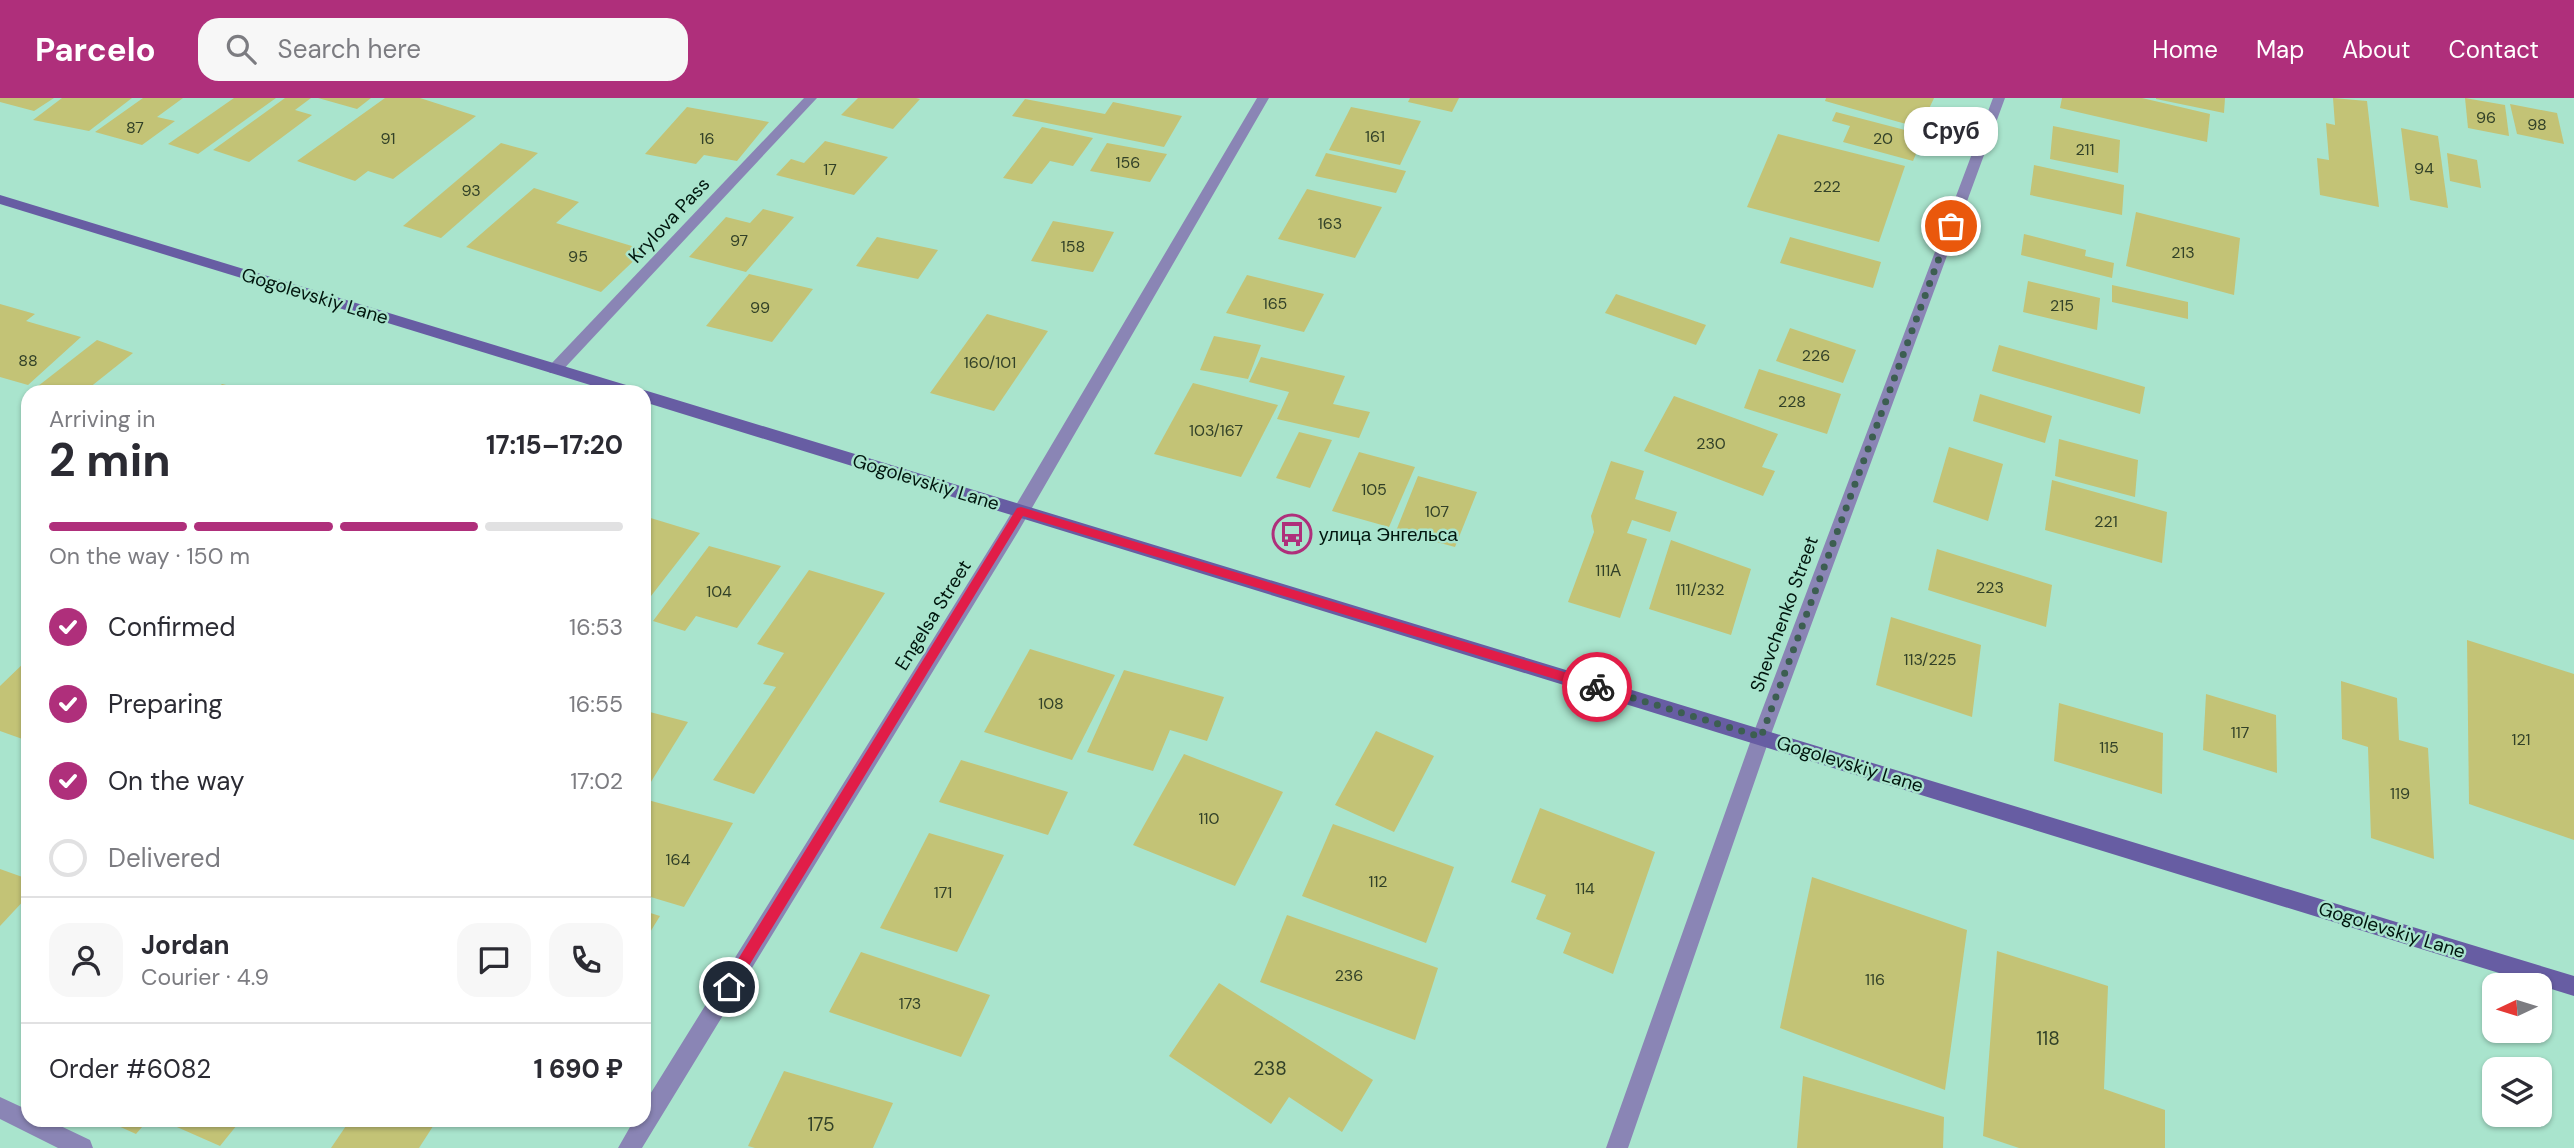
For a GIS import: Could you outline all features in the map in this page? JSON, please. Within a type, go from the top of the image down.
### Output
[{"type":"main road","name":"Gogolevskiy Lane","points":[[0,200],[608,385]]},
{"type":"main road","name":"Gogolevskiy Lane","points":[[651,398],[2574,986]]},
{"type":"street","name":"Krylova Pass","points":[[555,369],[811,98]]},
{"type":"street","name":"Engelsa Street","points":[[651,1112],[1021,511],[1263,98]]},
{"type":"street","name":"Shevchenko Street","points":[[1617,1148],[1761,737],[1999,98]]},
{"type":"street","points":[[0,1108],[21,1118]]},
{"type":"street","points":[[39,1127],[82,1148]]},
{"type":"street","name":"Engelsa Street","points":[[629,1148],[642,1127]]},
{"type":"building","points":[[0,98],[54,98],[34,111],[0,102]]},
{"type":"building","points":[[62,98],[132,98],[89,131],[33,120]]},
{"type":"building","points":[[143,98],[183,98],[157,117],[175,121],[142,145],[95,132]]},
{"type":"building","points":[[234,98],[276,98],[198,154],[168,144]]},
{"type":"building","points":[[285,98],[311,98],[295,110],[312,115],[249,162],[213,150]]},
{"type":"building","points":[[318,98],[371,98],[357,109]]},
{"type":"building","points":[[385,98],[420,98],[476,116],[393,179],[368,171],[355,181],[297,161]]},
{"type":"building","points":[[858,98],[920,99],[893,129],[841,115]]},
{"type":"building","points":[[1410,98],[1459,98],[1452,112],[1408,102]]},
{"type":"building","points":[[1826,98],[1934,98],[1920,128],[1825,101]]},
{"type":"building","points":[[2062,98],[2142,98],[2210,114],[2207,142],[2060,108]]},
{"type":"building","points":[[2225,98],[2224,113],[2156,99]]},
{"type":"building","points":[[2333,98],[2367,101],[2379,207],[2320,195],[2317,158],[2329,160],[2326,123],[2335,125]]},
{"type":"building","points":[[2465,98],[2505,105],[2509,136],[2468,128]]},
{"type":"building","points":[[1025,99],[1105,114],[1113,102],[1182,116],[1164,147],[1012,116]]},
{"type":"building","points":[[2510,104],[2557,113],[2564,144],[2517,134]]},
{"type":"building","points":[[687,107],[769,122],[737,161],[704,155],[696,164],[645,154]]},
{"type":"building","points":[[1351,107],[1421,121],[1400,165],[1329,150]]},
{"type":"building","points":[[1836,112],[1924,135],[1913,161],[1843,142],[1850,126],[1832,121]]},
{"type":"building","points":[[2053,126],[2120,140],[2118,173],[2050,159]]},
{"type":"building","points":[[1042,127],[1093,138],[1073,166],[1050,161],[1032,184],[1003,178]]},
{"type":"building","points":[[2401,128],[2438,136],[2448,208],[2410,200]]},
{"type":"building","points":[[1778,134],[1905,166],[1879,242],[1747,207]]},
{"type":"building","points":[[825,141],[888,157],[854,195],[776,175],[791,159],[804,163]]},
{"type":"building","points":[[501,143],[538,153],[441,238],[403,226]]},
{"type":"building","points":[[1107,143],[1167,154],[1150,182],[1090,171]]},
{"type":"building","points":[[1326,153],[1406,171],[1396,193],[1315,176]]},
{"type":"building","points":[[2447,153],[2477,160],[2481,188],[2450,181]]},
{"type":"building","points":[[2034,165],[2124,185],[2122,215],[2030,195]]},
{"type":"building","points":[[534,188],[579,202],[556,223],[645,250],[601,292],[466,247]]},
{"type":"building","points":[[1307,189],[1382,207],[1355,258],[1278,239]]},
{"type":"building","points":[[763,209],[794,217],[746,272],[689,257],[726,217],[750,223]]},
{"type":"building","points":[[2136,212],[2240,238],[2234,295],[2126,266]]},
{"type":"building","points":[[1053,221],[1114,232],[1093,272],[1031,261]]},
{"type":"building","points":[[2024,234],[2086,250],[2085,256],[2114,263],[2112,278],[2021,255]]},
{"type":"building","points":[[877,237],[938,250],[918,279],[856,266]]},
{"type":"building","points":[[1790,237],[1881,262],[1873,288],[1780,263]]},
{"type":"building","points":[[749,274],[813,289],[772,342],[706,326]]},
{"type":"building","points":[[1247,275],[1324,294],[1304,332],[1226,313]]},
{"type":"building","points":[[2028,281],[2100,298],[2097,330],[2023,312]]},
{"type":"building","points":[[2112,285],[2188,302],[2188,319],[2112,302]]},
{"type":"building","points":[[1616,294],[1706,325],[1696,345],[1605,313]]},
{"type":"building","points":[[0,304],[35,314],[26,321],[81,337],[28,385],[0,377]]},
{"type":"building","points":[[987,314],[1048,331],[994,411],[930,393]]},
{"type":"building","points":[[1790,328],[1856,350],[1843,383],[1776,361]]},
{"type":"building","points":[[1214,336],[1261,345],[1248,379],[1200,370]]},
{"type":"building","points":[[97,340],[133,353],[93,385],[39,385]]},
{"type":"building","points":[[1999,345],[2145,387],[2140,414],[1992,371]]},
{"type":"building","points":[[1261,357],[1345,376],[1333,404],[1370,412],[1359,438],[1277,419],[1289,392],[1249,382]]},
{"type":"building","points":[[1759,369],[1841,394],[1827,434],[1744,408]]},
{"type":"building","points":[[1193,383],[1278,405],[1241,477],[1154,454]]},
{"type":"building","points":[[1980,394],[2052,416],[2045,443],[1973,421]]},
{"type":"building","points":[[1674,396],[1778,434],[1762,467],[1775,471],[1763,496],[1644,451]]},
{"type":"building","points":[[1299,432],[1332,440],[1310,488],[1276,478]]},
{"type":"building","points":[[2059,439],[2138,460],[2135,497],[2055,476]]},
{"type":"building","points":[[1949,447],[2003,464],[1988,521],[1933,502]]},
{"type":"building","points":[[1359,452],[1415,467],[1389,527],[1332,511]]},
{"type":"building","points":[[1611,461],[1644,471],[1635,499],[1677,512],[1670,532],[1632,520],[1627,533],[1647,539],[1620,618],[1568,602],[1594,532],[1591,516]]},
{"type":"building","points":[[1418,476],[1477,492],[1455,547],[1396,531]]},
{"type":"building","points":[[2052,480],[2167,512],[2162,563],[2045,530]]},
{"type":"building","points":[[651,518],[700,533],[651,596]]},
{"type":"building","points":[[1671,540],[1751,569],[1731,635],[1649,609]]},
{"type":"building","points":[[709,546],[781,566],[737,628],[696,616],[685,631],[653,621]]},
{"type":"building","points":[[1937,549],[2052,585],[2046,627],[1928,590]]},
{"type":"building","points":[[809,570],[885,593],[754,794],[713,780],[776,687],[763,684],[784,653],[757,644]]},
{"type":"building","points":[[1891,617],[1981,645],[1972,717],[1876,685]]},
{"type":"building","points":[[2467,640],[2574,674],[2574,840],[2469,804]]},
{"type":"building","points":[[1030,649],[1115,675],[1072,760],[984,732]]},
{"type":"building","points":[[21,666],[21,738],[0,731],[0,686]]},
{"type":"building","points":[[1124,670],[1224,697],[1207,741],[1170,730],[1153,771],[1087,752]]},
{"type":"building","points":[[2341,681],[2397,698],[2399,740],[2428,748],[2434,859],[2371,838],[2368,747],[2342,739]]},
{"type":"building","points":[[2206,694],[2276,715],[2277,773],[2203,750]]},
{"type":"building","points":[[2059,703],[2163,733],[2162,794],[2054,761]]},
{"type":"building","points":[[651,712],[688,722],[651,782]]},
{"type":"building","points":[[1376,731],[1434,756],[1394,832],[1335,805]]},
{"type":"building","points":[[1184,754],[1283,792],[1235,886],[1133,845]]},
{"type":"building","points":[[961,760],[1068,792],[1048,835],[939,802]]},
{"type":"building","points":[[651,801],[733,823],[684,907],[651,897]]},
{"type":"building","points":[[1540,808],[1655,852],[1613,974],[1563,953],[1571,933],[1536,919],[1546,895],[1511,882]]},
{"type":"building","points":[[1333,824],[1454,867],[1426,943],[1302,896]]},
{"type":"building","points":[[929,833],[1004,855],[957,952],[880,928]]},
{"type":"building","points":[[0,869],[21,876],[21,904],[0,926]]},
{"type":"building","points":[[1812,877],[1967,930],[1945,1090],[1780,1028]]},
{"type":"building","points":[[651,913],[660,916],[651,931]]},
{"type":"building","points":[[1287,915],[1438,968],[1415,1040],[1260,982]]},
{"type":"building","points":[[1997,951],[2108,986],[2104,1089],[2165,1110],[2165,1148],[2019,1148],[1983,1136]]},
{"type":"building","points":[[861,952],[990,995],[961,1057],[829,1012]]},
{"type":"building","points":[[1219,983],[1373,1080],[1342,1132],[1289,1097],[1271,1124],[1169,1056]]},
{"type":"building","points":[[784,1071],[893,1103],[873,1148],[748,1146]]},
{"type":"building","points":[[1803,1076],[1944,1117],[1943,1148],[1797,1148]]},
{"type":"building","points":[[120,1127],[142,1127],[136,1134]]},
{"type":"building","points":[[177,1127],[235,1127],[220,1146]]},
{"type":"building","points":[[345,1127],[432,1127],[419,1148],[331,1148]]},
{"type":"way so far","points":[[1597,687],[1761,737],[1951,226]]},
{"type":"place","name":"Сруб","points":[[1951,226]]},
{"type":"place","name":"улица Энгельса","points":[[1292,534]]},
{"type":"route","points":[[729,987],[1021,511],[1597,687]]}]
